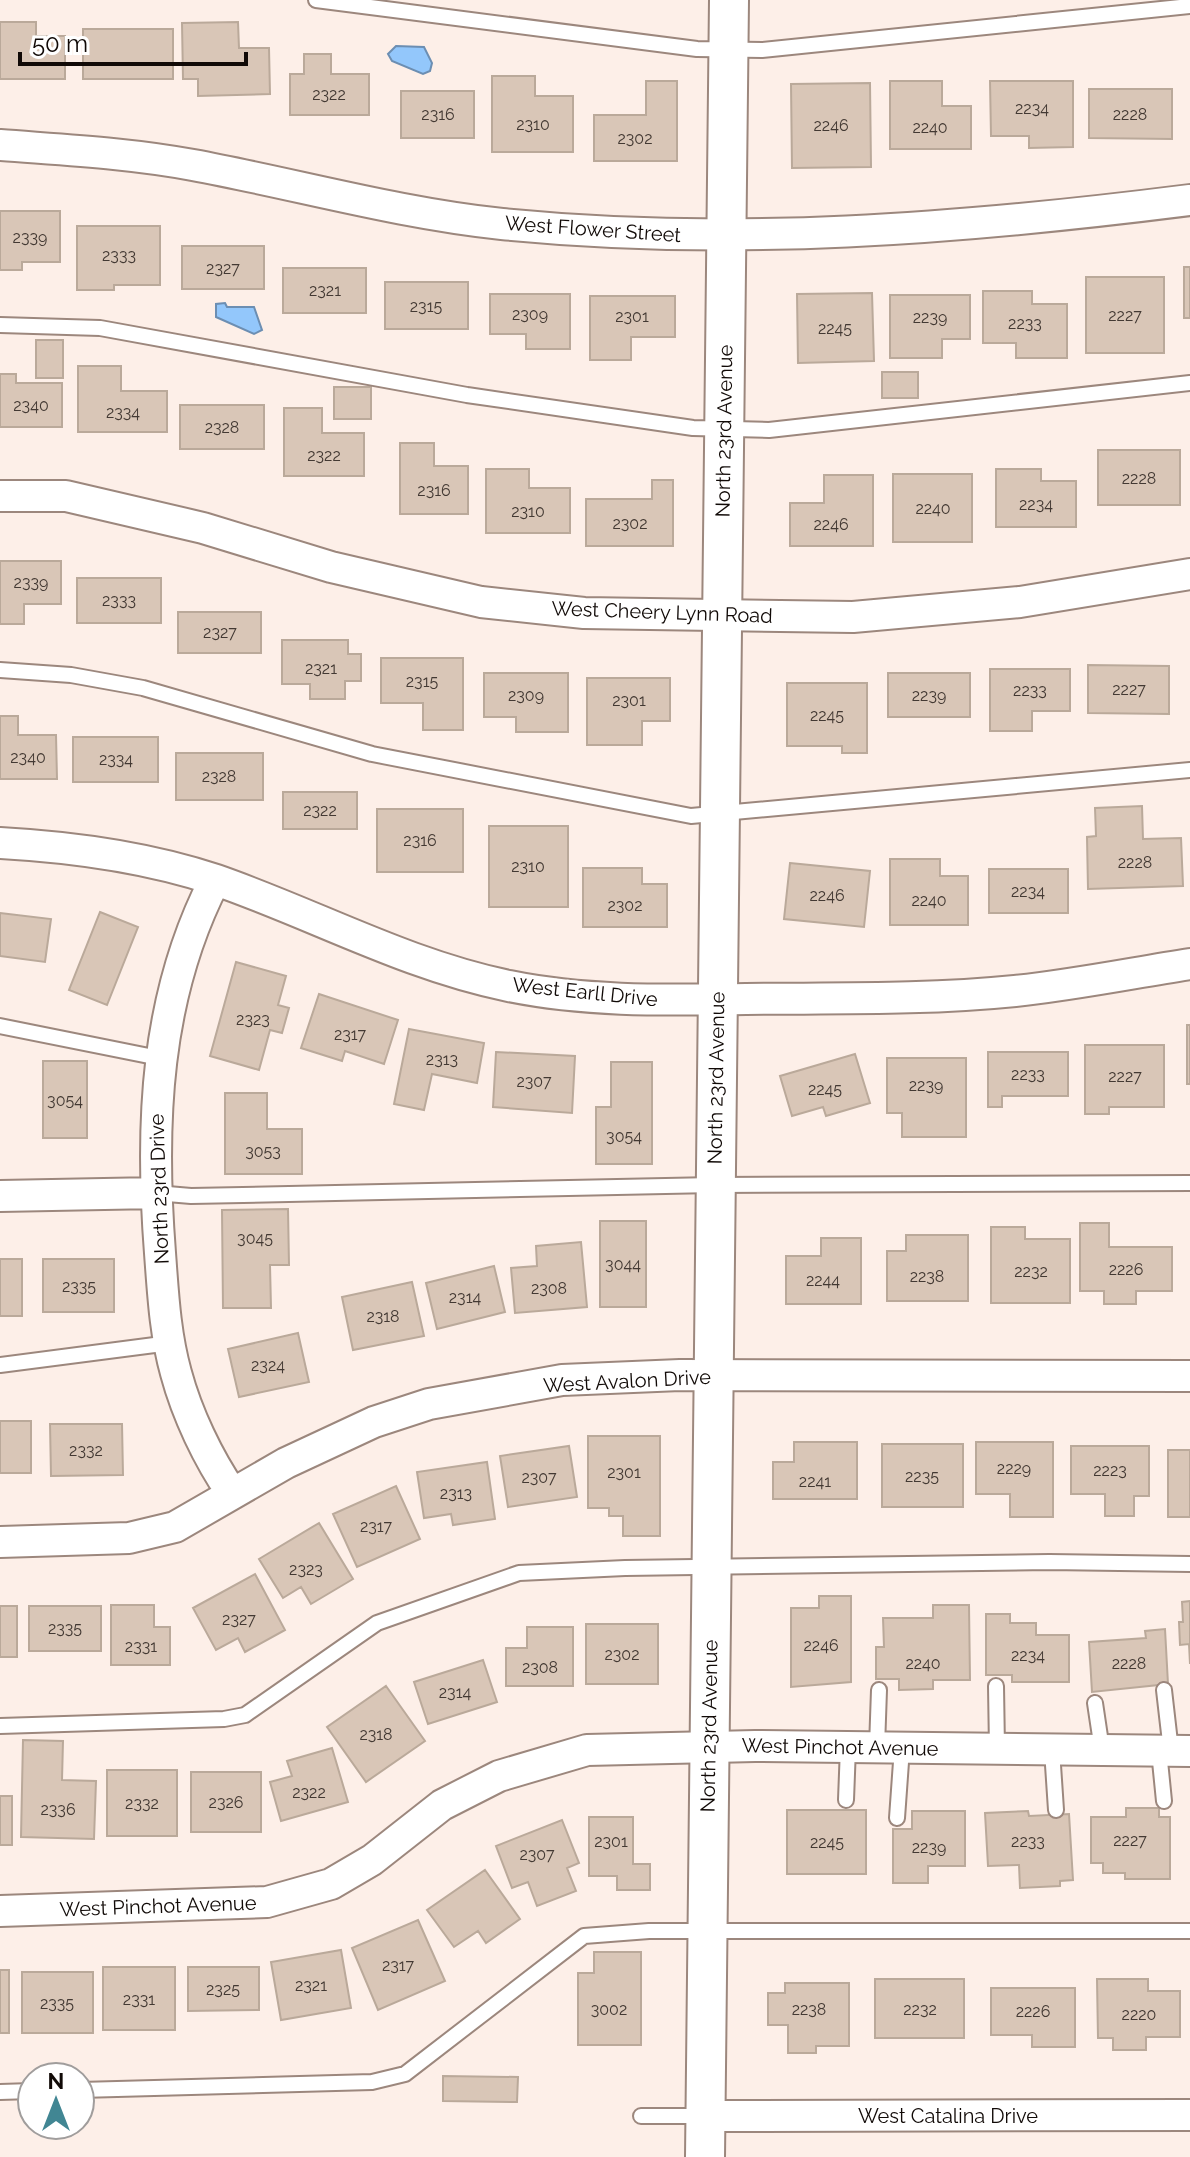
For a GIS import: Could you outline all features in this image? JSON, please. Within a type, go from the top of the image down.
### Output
[{"type":"street","name":"North 23rd Avenue","points":[[705,2157],[729,0]]},
{"type":"street","name":"West Flower Street","points":[[0,145],[118,154],[192,165],[405,210],[499,223],[601,232],[727,236],[1023,221],[1190,200]]},
{"type":"street","name":"West Cheery Lynn Road","points":[[0,496],[66,496],[203,528],[331,567],[481,602],[584,613],[853,617],[1020,602],[1190,574]]},
{"type":"street","name":"West Earll Drive","points":[[0,843],[50,846],[122,857],[215,880],[395,953],[509,986],[589,996],[869,1000],[1015,991],[1190,964]]},
{"type":"street","name":"North 23rd Drive","points":[[215,880],[199,910],[175,985],[159,1058],[156,1193],[165,1318],[176,1374],[214,1466],[232,1493]]},
{"type":"street","points":[[0,1196],[156,1193]]},
{"type":"street","name":"West Avalon Drive","points":[[0,1542],[129,1538],[175,1527],[232,1493],[374,1422],[429,1404],[562,1380],[714,1376],[1190,1376]]},
{"type":"street","name":"West Pinchot Avenue","points":[[0,1911],[267,1902],[331,1884],[372,1860],[442,1805],[499,1776],[587,1750],[709,1747],[1173,1751]]},
{"type":"street","name":"West Catalina Drive","points":[[705,2116],[1190,2115]]},
{"type":"lane","points":[[316,0],[651,44],[729,50],[762,50],[1190,6]]},
{"type":"lane","points":[[0,325],[100,328],[467,395],[723,431],[769,430],[1190,383]]},
{"type":"lane","points":[[0,670],[71,675],[143,688],[372,754],[691,816],[1190,770]]},
{"type":"lane","points":[[0,1026],[159,1058]]},
{"type":"lane","points":[[156,1193],[207,1196],[714,1185],[1190,1183]]},
{"type":"lane","points":[[0,1365],[170,1343]]},
{"type":"lane","points":[[0,1726],[224,1719],[245,1715],[377,1623],[519,1573],[1049,1562],[1190,1564]]},
{"type":"lane","points":[[996,1686],[997,1749]]},
{"type":"lane","points":[[879,1690],[876,1748],[897,1818]]},
{"type":"lane","points":[[1164,1690],[1173,1751],[1164,1801]]},
{"type":"lane","points":[[1095,1703],[1102,1751]]},
{"type":"lane","points":[[846,1800],[876,1748]]},
{"type":"lane","points":[[1052,1750],[1056,1810]]},
{"type":"lane","points":[[96,2090],[372,2082],[405,2074],[584,1936],[649,1931],[1190,1931]]},
{"type":"lane","points":[[641,2116],[705,2116]]},
{"type":"water","points":[[396,46],[424,47],[432,63],[430,71],[423,74],[392,61],[388,54]]},
{"type":"water","points":[[225,303],[227,307],[254,307],[262,330],[254,334],[216,317],[216,304]]},
{"type":"building","points":[[0,22],[36,22],[36,36],[65,36],[65,79],[0,79]]},
{"type":"building","points":[[238,22],[239,48],[269,48],[270,94],[198,96],[198,79],[183,79],[182,23]]},
{"type":"building","points":[[83,29],[173,29],[173,79],[83,79]]},
{"type":"building","points":[[304,54],[331,54],[331,74],[369,74],[369,115],[290,115],[290,74],[304,74]]},
{"type":"building","points":[[492,76],[535,76],[535,96],[573,96],[573,152],[492,152]]},
{"type":"building","points":[[646,81],[677,81],[677,161],[594,161],[594,115],[646,115]]},
{"type":"building","points":[[890,81],[942,81],[942,106],[971,106],[971,149],[890,149]]},
{"type":"building","points":[[990,81],[1073,81],[1073,147],[1029,148],[1029,136],[991,136]]},
{"type":"building","points":[[870,83],[871,167],[792,168],[791,84]]},
{"type":"building","points":[[1089,89],[1172,89],[1172,139],[1089,138]]},
{"type":"building","points":[[401,91],[474,91],[474,138],[401,138]]},
{"type":"building","points":[[0,211],[60,211],[60,262],[22,262],[22,270],[0,270]]},
{"type":"building","points":[[77,226],[160,226],[160,285],[114,285],[114,290],[77,290]]},
{"type":"building","points":[[182,246],[264,246],[264,289],[182,289]]},
{"type":"building","points":[[1184,267],[1190,267],[1190,318],[1184,318]]},
{"type":"building","points":[[283,268],[366,268],[366,313],[283,313]]},
{"type":"building","points":[[1086,277],[1164,277],[1164,353],[1086,353]]},
{"type":"building","points":[[385,282],[468,282],[468,329],[385,329]]},
{"type":"building","points":[[983,291],[1032,291],[1032,304],[1067,304],[1067,358],[1016,358],[1016,343],[983,343]]},
{"type":"building","points":[[872,293],[874,361],[798,363],[797,294]]},
{"type":"building","points":[[490,294],[570,294],[570,349],[526,349],[526,334],[490,334]]},
{"type":"building","points":[[890,295],[970,295],[970,339],[942,339],[942,358],[890,358]]},
{"type":"building","points":[[590,296],[675,296],[675,337],[631,337],[631,360],[590,360]]},
{"type":"building","points":[[36,340],[63,340],[63,378],[36,378]]},
{"type":"building","points":[[78,366],[121,366],[121,391],[167,391],[167,432],[78,432]]},
{"type":"building","points":[[882,372],[918,372],[918,398],[882,398]]},
{"type":"building","points":[[0,374],[16,374],[16,383],[62,383],[62,427],[0,427]]},
{"type":"building","points":[[334,387],[371,387],[371,419],[334,419]]},
{"type":"building","points":[[180,405],[264,405],[264,449],[180,449]]},
{"type":"building","points":[[284,408],[322,408],[322,433],[364,433],[364,476],[284,476]]},
{"type":"building","points":[[400,443],[434,443],[434,466],[468,466],[468,514],[400,514]]},
{"type":"building","points":[[1098,450],[1180,450],[1180,505],[1098,505]]},
{"type":"building","points":[[486,469],[529,469],[529,488],[570,488],[570,533],[486,533]]},
{"type":"building","points":[[996,469],[1041,469],[1041,481],[1076,481],[1076,527],[996,527]]},
{"type":"building","points":[[893,474],[972,474],[972,542],[893,542]]},
{"type":"building","points":[[824,475],[873,475],[873,546],[790,546],[790,503],[824,503]]},
{"type":"building","points":[[652,480],[673,480],[673,546],[586,546],[586,499],[652,499]]},
{"type":"building","points":[[0,561],[61,561],[61,604],[24,604],[24,624],[0,624]]},
{"type":"building","points":[[77,578],[161,578],[161,623],[77,623]]},
{"type":"building","points":[[178,612],[261,612],[261,653],[178,653]]},
{"type":"building","points":[[282,640],[348,640],[348,654],[361,654],[361,681],[345,681],[345,699],[310,699],[310,684],[282,684]]},
{"type":"building","points":[[381,658],[463,658],[463,730],[423,730],[423,703],[381,703]]},
{"type":"building","points":[[1088,665],[1169,666],[1169,714],[1088,713]]},
{"type":"building","points":[[990,669],[1070,669],[1070,711],[1032,711],[1032,731],[990,731]]},
{"type":"building","points":[[484,673],[568,673],[568,732],[516,732],[516,717],[484,717]]},
{"type":"building","points":[[888,673],[970,673],[970,717],[888,717]]},
{"type":"building","points":[[587,678],[670,678],[670,721],[642,721],[642,745],[587,745]]},
{"type":"building","points":[[787,683],[867,683],[867,753],[842,753],[842,746],[787,746]]},
{"type":"building","points":[[0,716],[18,716],[18,735],[56,735],[57,779],[0,779]]},
{"type":"building","points":[[73,737],[158,737],[158,782],[73,782]]},
{"type":"building","points":[[176,753],[263,753],[263,800],[176,800]]},
{"type":"building","points":[[283,792],[357,792],[357,829],[283,829]]},
{"type":"building","points":[[1142,806],[1143,839],[1181,838],[1183,886],[1088,889],[1087,837],[1096,836],[1095,808]]},
{"type":"building","points":[[377,809],[463,809],[463,872],[377,872]]},
{"type":"building","points":[[489,826],[568,826],[568,907],[489,907]]},
{"type":"building","points":[[890,859],[940,859],[940,876],[968,876],[968,925],[890,925]]},
{"type":"building","points":[[790,863],[870,871],[864,927],[784,919]]},
{"type":"building","points":[[583,868],[642,868],[642,884],[667,884],[667,927],[583,927]]},
{"type":"building","points":[[989,869],[1068,869],[1068,913],[989,913]]},
{"type":"building","points":[[100,912],[138,927],[107,1005],[69,990]]},
{"type":"building","points":[[0,913],[51,919],[45,962],[0,956]]},
{"type":"building","points":[[236,962],[286,976],[278,1005],[289,1008],[282,1033],[270,1030],[259,1070],[210,1056]]},
{"type":"building","points":[[319,994],[398,1020],[384,1064],[345,1051],[342,1061],[301,1048]]},
{"type":"building","points":[[1187,1025],[1190,1025],[1190,1084],[1187,1084]]},
{"type":"building","points":[[409,1029],[484,1043],[477,1083],[432,1074],[424,1110],[394,1104]]},
{"type":"building","points":[[1085,1045],[1164,1045],[1164,1107],[1109,1107],[1109,1114],[1085,1114]]},
{"type":"building","points":[[496,1052],[575,1056],[572,1113],[493,1107]]},
{"type":"building","points":[[988,1052],[1068,1052],[1068,1096],[1002,1096],[1002,1107],[988,1107]]},
{"type":"building","points":[[855,1054],[870,1103],[826,1116],[823,1107],[792,1116],[780,1076]]},
{"type":"building","points":[[887,1058],[966,1058],[966,1137],[902,1137],[902,1113],[887,1113]]},
{"type":"building","points":[[43,1061],[87,1061],[87,1138],[43,1138]]},
{"type":"building","points":[[611,1062],[652,1062],[652,1164],[596,1164],[596,1107],[611,1107]]},
{"type":"building","points":[[225,1093],[267,1093],[267,1129],[302,1129],[302,1174],[225,1174]]},
{"type":"building","points":[[288,1209],[289,1265],[270,1265],[271,1308],[223,1308],[222,1210]]},
{"type":"building","points":[[600,1221],[646,1221],[646,1307],[600,1307]]},
{"type":"building","points":[[1080,1223],[1109,1223],[1109,1247],[1172,1247],[1172,1291],[1136,1291],[1136,1304],[1104,1304],[1104,1291],[1080,1291]]},
{"type":"building","points":[[991,1227],[1025,1227],[1025,1239],[1070,1239],[1070,1303],[991,1303]]},
{"type":"building","points":[[906,1235],[968,1235],[968,1301],[887,1301],[887,1251],[906,1251]]},
{"type":"building","points":[[821,1238],[861,1238],[861,1304],[786,1304],[786,1256],[821,1256]]},
{"type":"building","points":[[581,1242],[587,1307],[515,1313],[511,1268],[537,1266],[536,1246]]},
{"type":"building","points":[[0,1259],[22,1259],[22,1316],[0,1316]]},
{"type":"building","points":[[43,1259],[114,1259],[114,1312],[43,1312]]},
{"type":"building","points":[[494,1266],[505,1312],[437,1329],[426,1283]]},
{"type":"building","points":[[412,1282],[424,1336],[353,1350],[342,1297]]},
{"type":"building","points":[[298,1333],[309,1382],[239,1397],[228,1349]]},
{"type":"building","points":[[0,1421],[31,1421],[31,1473],[0,1473]]},
{"type":"building","points":[[50,1424],[122,1424],[123,1475],[51,1476]]},
{"type":"building","points":[[588,1436],[660,1436],[660,1536],[623,1536],[623,1516],[609,1516],[609,1508],[588,1508]]},
{"type":"building","points":[[794,1442],[857,1442],[857,1499],[773,1499],[773,1462],[794,1462]]},
{"type":"building","points":[[976,1442],[1053,1442],[1053,1517],[1010,1517],[1010,1494],[976,1494]]},
{"type":"building","points":[[882,1444],[963,1444],[963,1507],[882,1507]]},
{"type":"building","points":[[569,1446],[577,1497],[508,1507],[500,1456]]},
{"type":"building","points":[[1071,1446],[1149,1446],[1149,1496],[1134,1496],[1134,1516],[1105,1516],[1105,1494],[1071,1494]]},
{"type":"building","points":[[1168,1450],[1190,1450],[1190,1517],[1168,1517]]},
{"type":"building","points":[[487,1462],[495,1519],[453,1525],[451,1514],[424,1518],[417,1472]]},
{"type":"building","points":[[396,1486],[420,1539],[357,1567],[333,1514]]},
{"type":"building","points":[[319,1523],[353,1579],[311,1604],[301,1587],[283,1598],[259,1559]]},
{"type":"building","points":[[255,1574],[285,1630],[245,1652],[238,1638],[216,1650],[193,1608]]},
{"type":"building","points":[[819,1596],[851,1596],[851,1682],[791,1687],[791,1608],[819,1608]]},
{"type":"building","points":[[1190,1601],[1190,1664],[1189,1644],[1180,1645],[1179,1622],[1183,1622],[1182,1602]]},
{"type":"building","points":[[111,1605],[154,1605],[154,1627],[170,1627],[170,1665],[111,1665]]},
{"type":"building","points":[[933,1605],[969,1605],[970,1680],[933,1680],[933,1689],[899,1690],[899,1679],[876,1679],[876,1647],[884,1647],[883,1618],[933,1618]]},
{"type":"building","points":[[0,1606],[17,1606],[17,1657],[0,1657]]},
{"type":"building","points":[[29,1606],[101,1606],[101,1651],[29,1651]]},
{"type":"building","points":[[986,1614],[1010,1614],[1010,1623],[1036,1623],[1036,1635],[1069,1635],[1069,1682],[1012,1682],[1012,1675],[986,1675]]},
{"type":"building","points":[[586,1624],[658,1624],[658,1684],[586,1684]]},
{"type":"building","points":[[527,1627],[573,1627],[573,1686],[506,1686],[506,1648],[527,1648]]},
{"type":"building","points":[[1165,1629],[1168,1684],[1092,1692],[1089,1642],[1146,1638],[1145,1631]]},
{"type":"building","points":[[483,1660],[497,1702],[428,1724],[414,1682]]},
{"type":"building","points":[[386,1686],[425,1741],[366,1782],[327,1727]]},
{"type":"building","points":[[23,1740],[63,1741],[62,1780],[96,1781],[94,1839],[21,1837]]},
{"type":"building","points":[[332,1748],[348,1802],[281,1821],[270,1782],[292,1776],[287,1761]]},
{"type":"building","points":[[107,1770],[177,1770],[177,1836],[107,1836]]},
{"type":"building","points":[[191,1772],[261,1772],[261,1832],[191,1832]]},
{"type":"building","points":[[0,1796],[12,1796],[12,1845],[0,1845]]},
{"type":"building","points":[[1126,1808],[1159,1808],[1159,1817],[1170,1817],[1170,1879],[1125,1879],[1125,1873],[1103,1873],[1103,1863],[1091,1863],[1091,1817],[1126,1817]]},
{"type":"building","points":[[787,1810],[866,1810],[866,1874],[787,1874]]},
{"type":"building","points":[[912,1811],[965,1811],[965,1866],[928,1866],[928,1883],[893,1883],[893,1829],[912,1829]]},
{"type":"building","points":[[1028,1811],[1029,1816],[1069,1814],[1073,1880],[1060,1881],[1060,1886],[1020,1888],[1019,1865],[988,1866],[985,1813]]},
{"type":"building","points":[[589,1817],[633,1817],[633,1864],[650,1864],[650,1890],[617,1890],[617,1876],[589,1876]]},
{"type":"building","points":[[562,1820],[579,1863],[567,1868],[576,1891],[537,1906],[528,1882],[512,1888],[496,1846]]},
{"type":"building","points":[[485,1870],[520,1919],[486,1943],[478,1931],[454,1947],[427,1910]]},
{"type":"building","points":[[418,1920],[445,1981],[378,2010],[352,1948]]},
{"type":"building","points":[[341,1950],[351,2008],[281,2020],[271,1962]]},
{"type":"building","points":[[594,1952],[641,1952],[641,2045],[578,2045],[578,1973],[594,1973]]},
{"type":"building","points":[[103,1967],[175,1967],[175,2030],[103,2030]]},
{"type":"building","points":[[188,1967],[259,1967],[259,2010],[188,2011]]},
{"type":"building","points":[[0,1970],[9,1970],[9,2033],[0,2033]]},
{"type":"building","points":[[22,1972],[93,1972],[93,2033],[22,2033]]},
{"type":"building","points":[[875,1979],[964,1979],[964,2038],[875,2038]]},
{"type":"building","points":[[1097,1979],[1148,1979],[1148,1991],[1180,1991],[1180,2037],[1146,2037],[1146,2050],[1113,2050],[1113,2038],[1098,2038]]},
{"type":"building","points":[[785,1983],[849,1983],[849,2046],[816,2046],[816,2053],[788,2053],[788,2025],[768,2025],[768,1993],[785,1993]]},
{"type":"building","points":[[991,1988],[1075,1988],[1075,2047],[1032,2047],[1032,2035],[991,2035]]},
{"type":"building","points":[[443,2076],[518,2077],[517,2102],[443,2101]]}]
